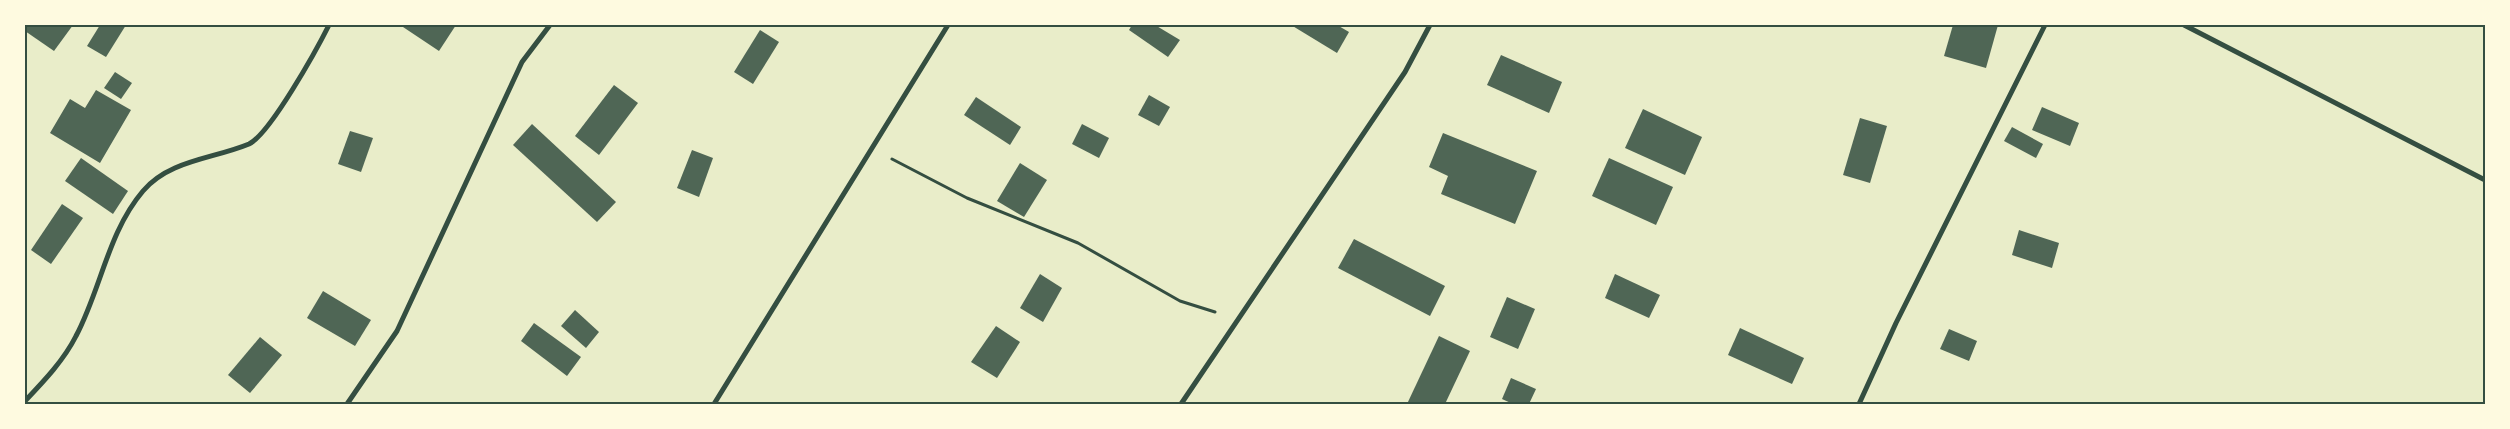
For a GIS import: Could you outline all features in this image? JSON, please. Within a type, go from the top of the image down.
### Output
[{"type":"street","points":[[25,401],[51,373],[76,336],[118,229],[143,191],[171,169],[251,143],[274,117],[310,63],[329,25]]},
{"type":"street","points":[[346,404],[398,331],[522,62],[550,25]]},
{"type":"street","points":[[714,404],[870,147],[948,25]]},
{"type":"street","points":[[1181,404],[1404,72],[1430,25]]},
{"type":"street","points":[[1859,404],[1896,323],[2045,25]]},
{"type":"street","points":[[2184,25],[2485,180]]},
{"type":"path","points":[[870,147],[966,198],[1078,243],[1180,301],[1239,320]]},
{"type":"building","points":[[25,25],[73,25],[54,51],[25,31]]},
{"type":"building","points":[[100,25],[126,25],[106,57],[87,46]]},
{"type":"building","points":[[400,25],[456,25],[439,51]]},
{"type":"building","points":[[1132,25],[1155,25],[1180,40],[1168,57],[1129,30]]},
{"type":"building","points":[[1291,25],[1337,25],[1349,32],[1337,53]]},
{"type":"building","points":[[1953,25],[1998,25],[1986,68],[1944,56]]},
{"type":"building","points":[[760,30],[779,42],[753,84],[734,72]]},
{"type":"building","points":[[1501,55],[1562,82],[1549,113],[1487,85]]},
{"type":"building","points":[[115,72],[132,83],[121,99],[104,88]]},
{"type":"building","points":[[614,85],[638,103],[599,155],[575,136]]},
{"type":"building","points":[[96,90],[131,110],[100,163],[50,133],[70,99],[85,108]]},
{"type":"building","points":[[1149,95],[1170,107],[1159,126],[1138,115]]},
{"type":"building","points":[[976,97],[1021,127],[1010,145],[964,115]]},
{"type":"building","points":[[2042,107],[2079,123],[2070,146],[2032,130]]},
{"type":"building","points":[[1643,109],[1702,137],[1685,175],[1625,148]]},
{"type":"building","points":[[1860,118],[1887,126],[1870,183],[1843,175]]},
{"type":"building","points":[[532,124],[616,202],[597,222],[513,145]]},
{"type":"building","points":[[1082,124],[1109,138],[1099,158],[1072,144]]},
{"type":"building","points":[[2012,127],[2043,144],[2036,158],[2004,141]]},
{"type":"building","points":[[350,131],[373,138],[361,172],[338,164]]},
{"type":"building","points":[[1443,133],[1537,171],[1515,224],[1441,194],[1448,176],[1429,167]]},
{"type":"building","points":[[692,150],[713,158],[699,197],[677,188]]},
{"type":"building","points":[[81,158],[128,191],[113,214],[65,181]]},
{"type":"building","points":[[1609,158],[1673,187],[1656,225],[1592,196]]},
{"type":"building","points":[[1020,163],[1047,180],[1024,217],[997,201]]},
{"type":"building","points":[[62,204],[83,218],[51,264],[31,250]]},
{"type":"building","points":[[2019,230],[2059,243],[2052,268],[2012,255]]},
{"type":"building","points":[[1354,239],[1445,286],[1430,316],[1338,268]]},
{"type":"building","points":[[1040,274],[1062,288],[1043,322],[1020,308]]},
{"type":"building","points":[[1615,274],[1660,295],[1649,318],[1605,298]]},
{"type":"building","points":[[323,291],[371,320],[355,346],[307,318]]},
{"type":"building","points":[[1507,297],[1535,309],[1518,349],[1490,337]]},
{"type":"building","points":[[575,310],[599,332],[586,348],[561,326]]},
{"type":"building","points":[[534,323],[581,357],[567,376],[521,341]]},
{"type":"building","points":[[996,326],[1020,342],[997,378],[971,362]]},
{"type":"building","points":[[1740,328],[1804,358],[1792,384],[1728,355]]},
{"type":"building","points":[[1949,329],[1977,341],[1969,361],[1940,349]]},
{"type":"building","points":[[1439,336],[1470,351],[1445,404],[1407,404]]},
{"type":"building","points":[[260,337],[282,355],[250,393],[228,375]]},
{"type":"building","points":[[1511,378],[1536,389],[1529,404],[1513,404],[1502,399]]}]
